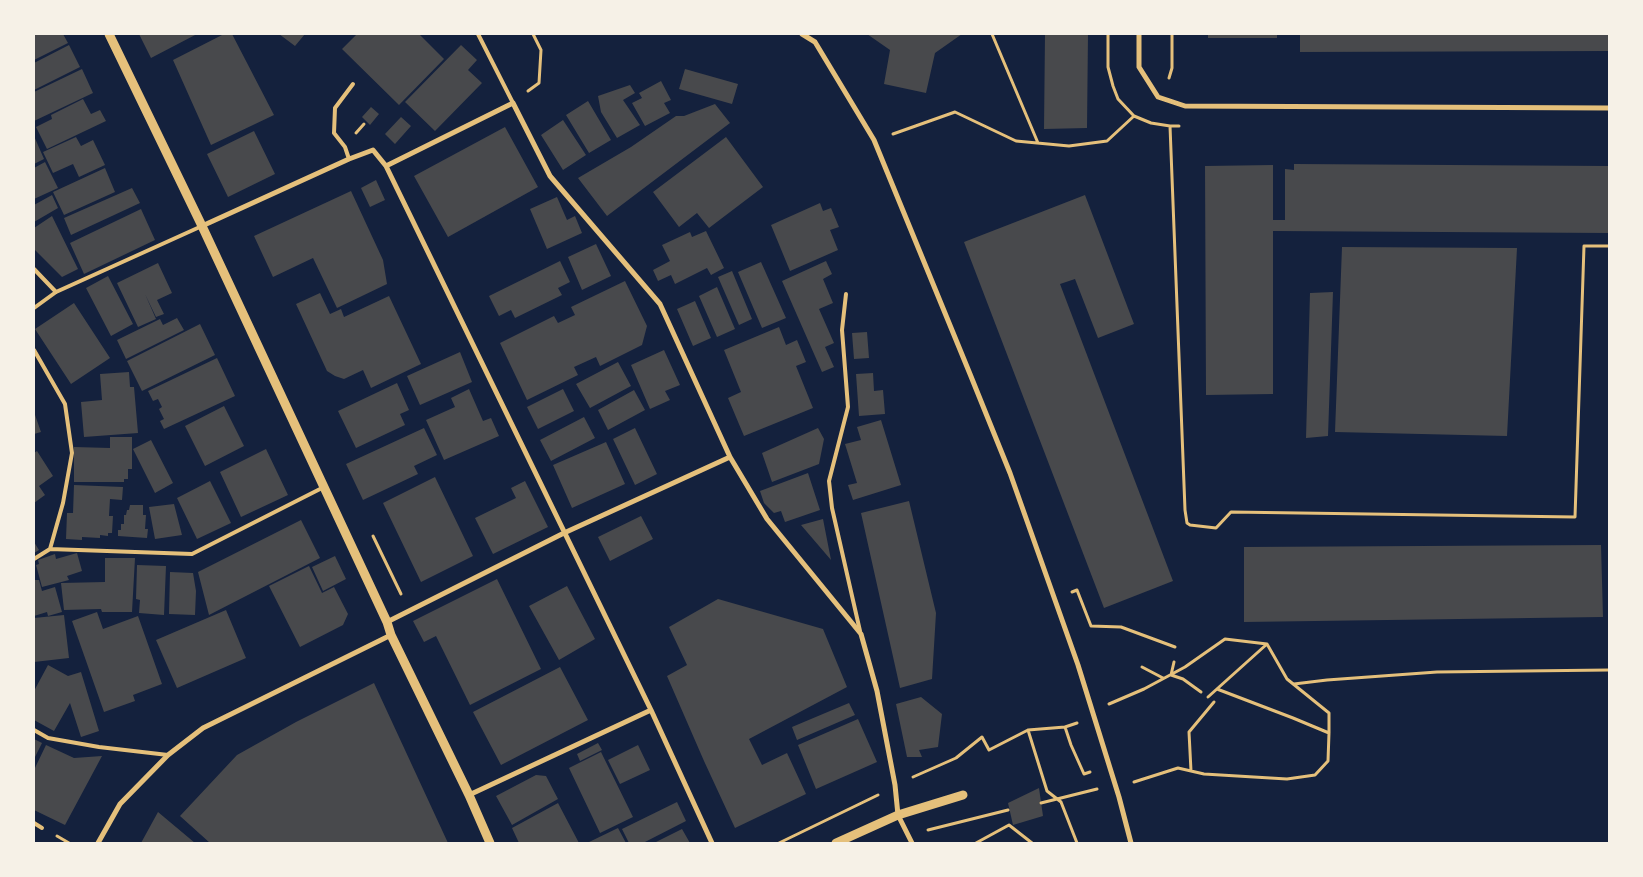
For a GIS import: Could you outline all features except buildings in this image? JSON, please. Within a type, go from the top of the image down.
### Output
[{"type":"street","points":[[109,34],[202,226],[387,622],[391,635],[469,795],[490,843]]},
{"type":"street","points":[[802,34],[815,42],[874,140],[1010,473],[1078,665],[1131,843]]},
{"type":"street","points":[[1139,34],[1138,67],[1158,98],[1185,106],[1609,108]]},
{"type":"street","points":[[386,166],[512,103],[550,176],[660,304],[730,457],[767,519],[860,634],[877,691],[895,785],[898,815],[912,843]]},
{"type":"street","points":[[202,226],[372,150],[386,166],[651,710],[712,843]]},
{"type":"street","points":[[387,622],[564,533],[730,457]]},
{"type":"street","points":[[98,843],[120,804],[168,755],[203,728],[391,635]]},
{"type":"street","points":[[469,795],[651,710]]},
{"type":"street","points":[[836,843],[898,815],[963,795]]},
{"type":"lane","points":[[478,34],[512,103]]},
{"type":"lane","points":[[349,159],[345,147],[334,133],[335,108],[353,84]]},
{"type":"lane","points":[[34,308],[56,292],[202,226]]},
{"type":"lane","points":[[34,269],[56,292]]},
{"type":"lane","points":[[846,294],[842,330],[848,406],[829,480],[832,508],[860,634]]},
{"type":"lane","points":[[34,350],[66,404],[72,453],[63,503],[50,549]]},
{"type":"lane","points":[[34,559],[50,549],[192,554],[324,487]]},
{"type":"lane","points":[[34,730],[48,738],[100,748],[168,755]]},
{"type":"lane","points":[[34,823],[42,828]]},
{"type":"path","points":[[512,103],[539,83],[541,50],[533,34]]},
{"type":"path","points":[[992,34],[1038,143]]},
{"type":"path","points":[[1108,34],[1108,67],[1118,99],[1134,116],[1151,123],[1170,126],[1185,510],[1187,523],[1190,525],[1216,528],[1231,512],[1574,517],[1584,246],[1609,246]]},
{"type":"path","points":[[1172,34],[1172,68]]},
{"type":"path","points":[[874,140],[955,112],[1016,141],[1068,146],[1107,141],[1134,116]]},
{"type":"path","points":[[1070,593],[1077,590],[1091,626],[1121,627],[1176,646]]},
{"type":"path","points":[[1106,705],[1144,689],[1185,667],[1225,639],[1267,644]]},
{"type":"path","points":[[1131,783],[1178,768],[1204,774],[1287,779],[1315,775],[1328,761],[1329,713],[1287,679],[1267,644]]},
{"type":"path","points":[[1208,697],[1267,644]]},
{"type":"path","points":[[1170,675],[1174,662]]},
{"type":"path","points":[[1142,667],[1164,678]]},
{"type":"path","points":[[1294,684],[1437,672],[1609,670]]},
{"type":"path","points":[[1170,675],[1183,679],[1201,692]]},
{"type":"path","points":[[1217,690],[1329,733]]},
{"type":"path","points":[[1191,771],[1189,732],[1214,702]]},
{"type":"path","points":[[911,778],[956,758],[982,737],[989,750],[1028,730],[1065,727],[1070,745],[1084,774],[1109,766]]},
{"type":"path","points":[[1028,730],[1047,791],[1061,802],[1077,843]]},
{"type":"path","points":[[1041,803],[1115,785]]},
{"type":"path","points":[[778,843],[883,792]]},
{"type":"path","points":[[920,833],[1008,810]]},
{"type":"path","points":[[976,843],[1009,825],[1032,843]]}]
